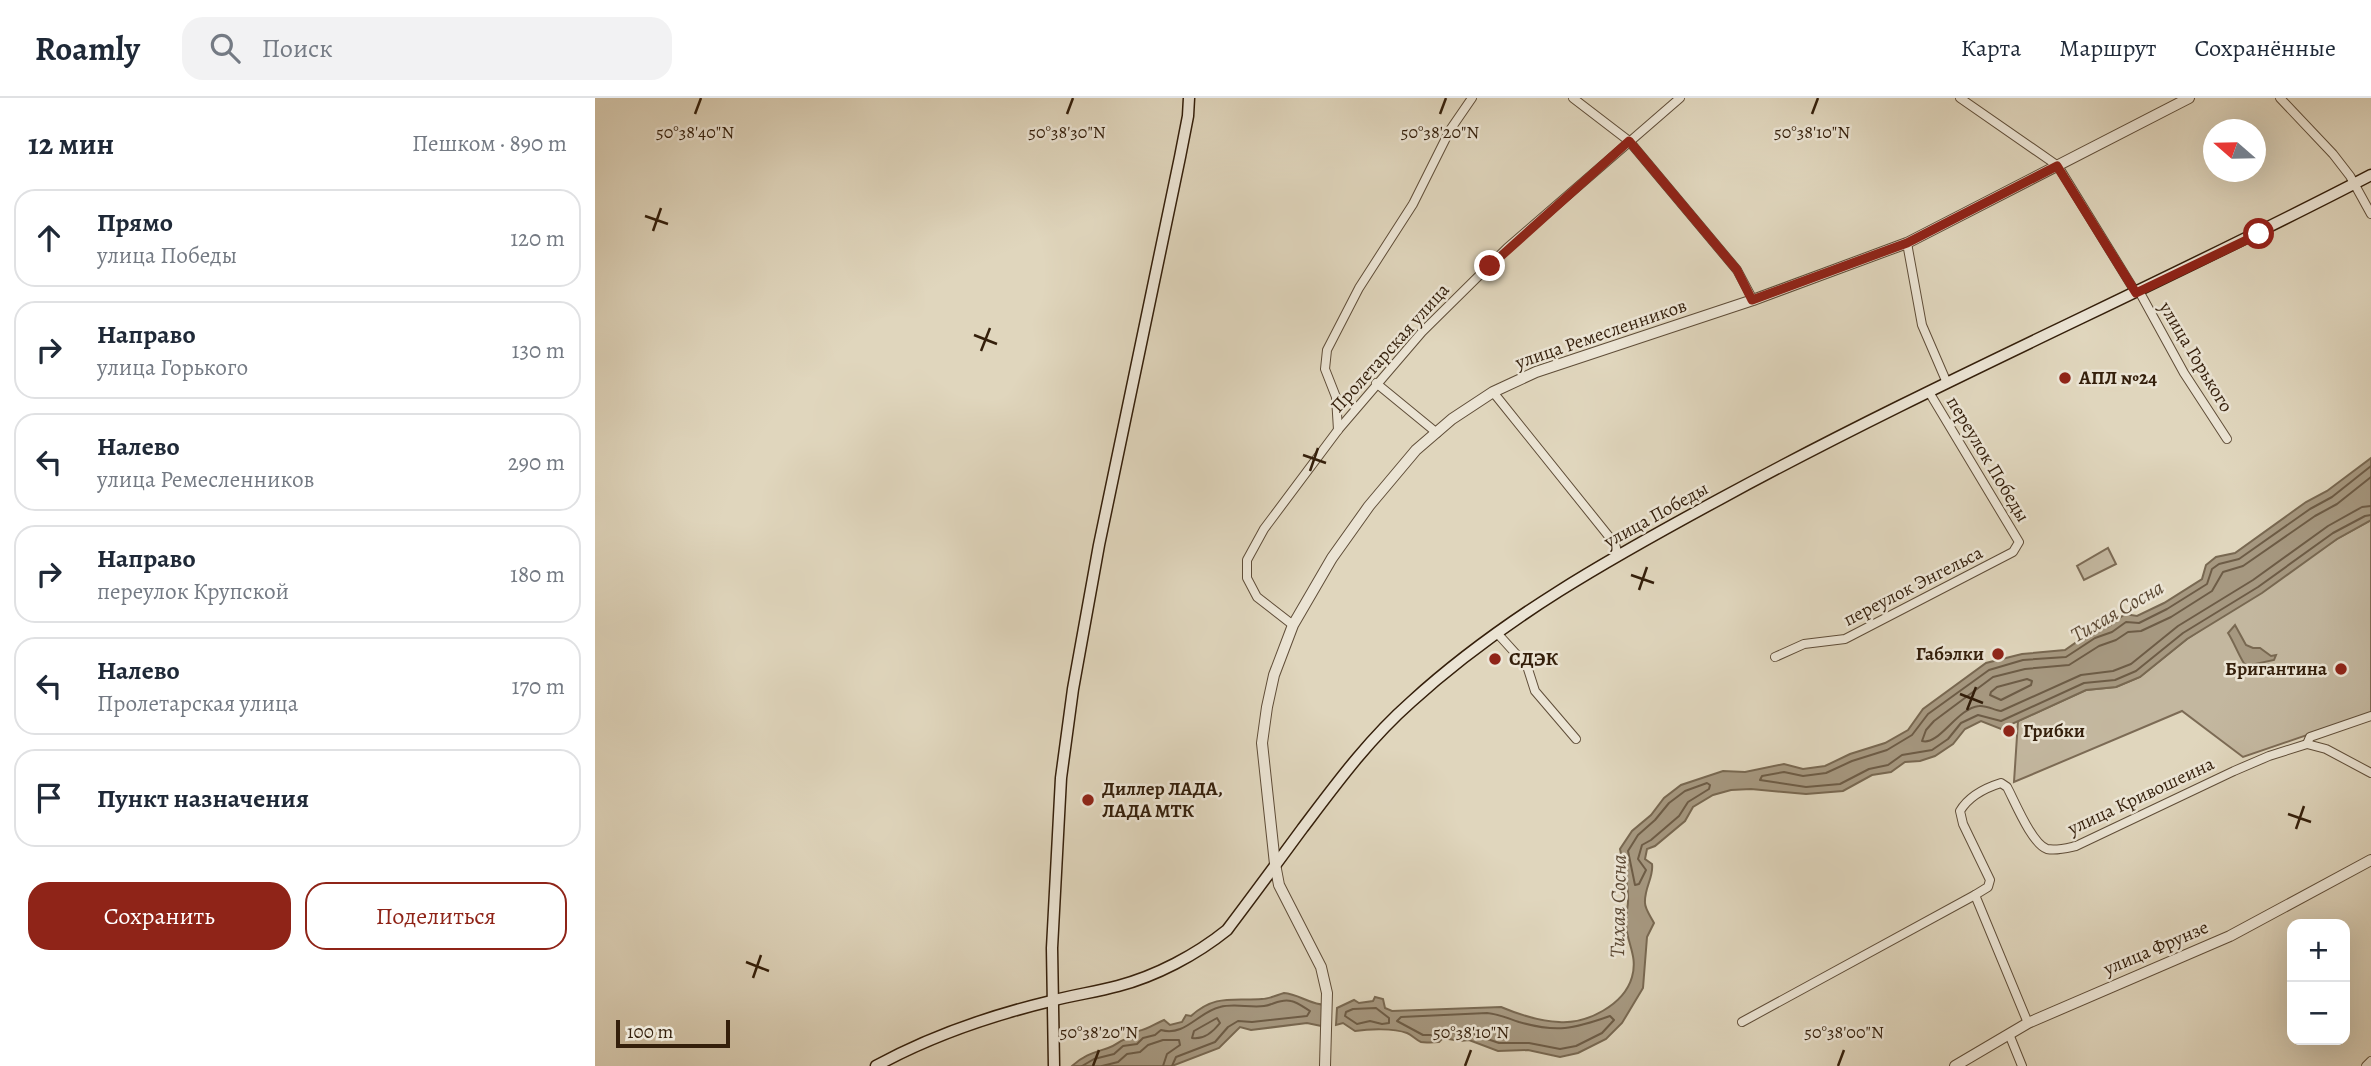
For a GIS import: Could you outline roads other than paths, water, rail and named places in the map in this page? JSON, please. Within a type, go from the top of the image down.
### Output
[{"type":"main road","points":[[1054,1066],[1052,948],[1061,778],[1073,689],[1099,545],[1180,157],[1189,98]]},
{"type":"main road","name":"улица Победы","points":[[876,1066],[906,1050],[1011,1012],[1121,985],[1171,965],[1208,945],[1227,930],[1372,738],[1449,669],[1497,632],[1618,555],[1779,467],[1929,391],[2259,234],[2371,175]]},
{"type":"street","points":[[1338,430],[1336,397],[1325,369],[1327,350],[1359,288],[1413,204],[1450,130],[1472,98]]},
{"type":"street","points":[[1573,98],[1629,141],[1737,270],[1752,300]]},
{"type":"street","name":"Пролетарская улица","points":[[1293,625],[1257,597],[1247,578],[1247,560],[1264,529],[1338,430],[1422,331],[1507,248],[1680,98]]},
{"type":"street","name":"улица Горького","points":[[1960,98],[2057,166],[2138,292],[2184,373],[2227,439]]},
{"type":"street","name":"улица Ремесленников","points":[[1325,1066],[1327,993],[1321,967],[1279,885],[1262,743],[1274,675],[1293,625],[1332,558],[1369,506],[1416,450],[1452,419],[1493,392],[1548,367],[1752,300],[1907,243],[2189,98]]},
{"type":"street","points":[[2280,98],[2333,153],[2350,176],[2371,214]]},
{"type":"street","points":[[1907,243],[1922,326],[1947,383]]},
{"type":"street","points":[[1376,383],[1437,433]]},
{"type":"street","name":"переулок Победы","points":[[1929,391],[2019,542]]},
{"type":"street","points":[[1493,392],[1615,544],[1618,555]]},
{"type":"street","name":"переулок Энгельса","points":[[1775,657],[1804,644],[1845,639],[2013,552],[2019,542]]},
{"type":"street","points":[[1497,632],[1527,666],[1535,691],[1576,739]]},
{"type":"street","points":[[2371,716],[2310,737],[2307,744],[2326,748],[2371,773]]},
{"type":"street","name":"улица Кривошеина","points":[[1975,895],[1987,887],[1990,880],[1963,824],[1960,811],[1965,802],[1989,787],[2001,783],[2007,787],[2038,843],[2048,849],[2061,850],[2076,846],[2234,771],[2307,744]]},
{"type":"street","name":"улица Фрунзе","points":[[1955,1066],[2028,1023],[2230,936],[2371,860]]},
{"type":"street","points":[[1742,1022],[1975,895],[2028,1023]]},
{"type":"street","points":[[2009,1034],[2022,1066]]},
{"type":"street","points":[[2366,1066],[2371,1061]]},
{"type":"water","points":[[2371,458],[2371,520],[2337,539],[2262,593],[2187,639],[2140,677],[2116,687],[2086,690],[2001,729],[1981,721],[1965,729],[1953,744],[1935,756],[1905,762],[1891,772],[1872,775],[1843,791],[1806,794],[1731,790],[1713,795],[1693,807],[1685,821],[1655,846],[1647,849],[1645,859],[1652,864],[1652,869],[1645,903],[1654,923],[1647,937],[1643,988],[1622,1023],[1606,1039],[1578,1053],[1560,1057],[1528,1050],[1498,1051],[1469,1040],[1443,1038],[1439,1042],[1423,1042],[1401,1031],[1355,1031],[1343,1023],[1336,1025],[1337,1008],[1354,1000],[1359,1003],[1373,1001],[1375,997],[1383,999],[1385,1008],[1392,1011],[1501,1007],[1529,1017],[1559,1022],[1581,1020],[1603,1011],[1628,987],[1634,970],[1626,924],[1627,885],[1620,849],[1632,831],[1651,815],[1664,798],[1681,785],[1723,771],[1745,772],[1784,764],[1803,769],[1825,766],[1850,754],[1885,743],[1908,730],[1923,709],[1986,663],[2022,654],[2065,650],[2125,614],[2137,616],[2164,603],[2202,579],[2206,565],[2216,557],[2235,553]]},
{"type":"water","points":[[2235,625],[2246,645],[2260,648],[2271,656],[2276,655],[2274,660],[2246,666],[2228,633]]},
{"type":"water","points":[[1284,993],[1327,1005],[1326,1027],[1307,1023],[1251,1030],[1240,1027],[1219,1048],[1172,1066],[1072,1066],[1089,1055],[1125,1039],[1134,1038],[1138,1031],[1164,1020],[1170,1025],[1182,1022],[1186,1015],[1191,1016],[1216,1001],[1265,999]]},
{"type":"place","name":"АПЛ №24","points":[[2065,378]]},
{"type":"place","name":"Габэлки","points":[[1998,654]]},
{"type":"place","name":"СДЭК","points":[[1495,659]]},
{"type":"place","name":"Бригантина","points":[[2341,669]]},
{"type":"place","name":"Грибки","points":[[2009,731]]},
{"type":"place","name":"Диллер ЛАДА, ЛАДА МТК","points":[[1088,800]]},
{"type":"water label","name":"Тихая Сосна","points":[[2117,611]]},
{"type":"water label","name":"Тихая Сосна","points":[[1618,906]]}]
